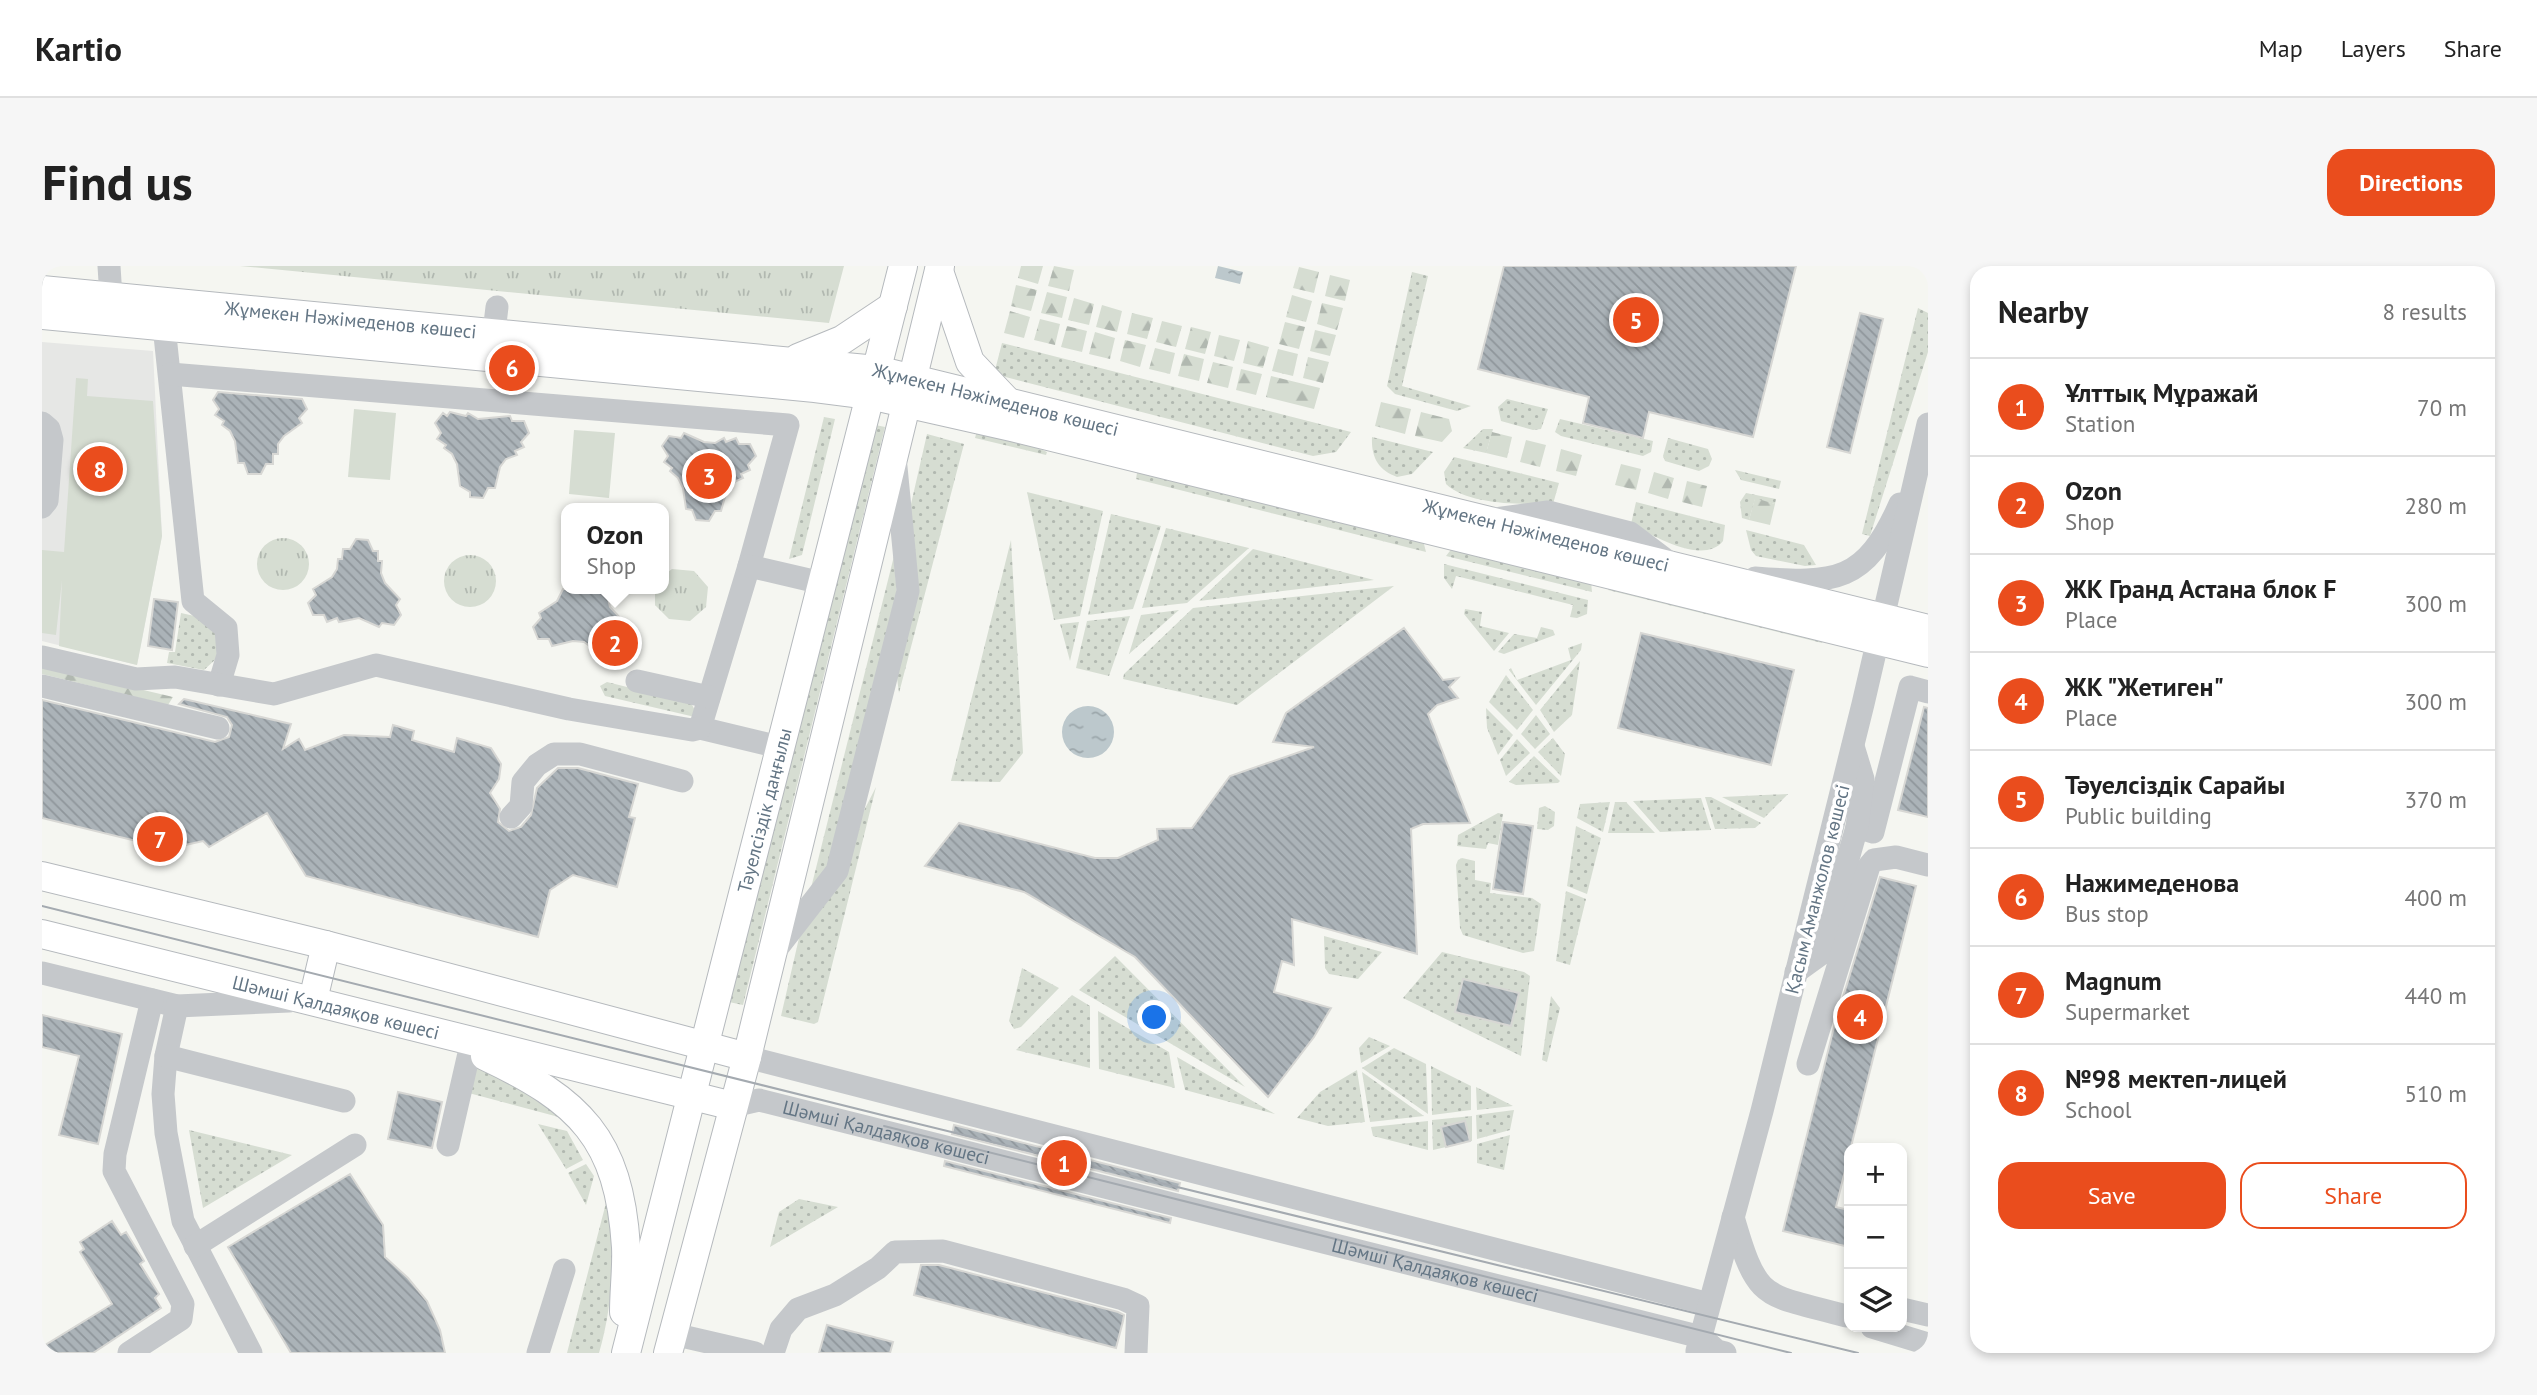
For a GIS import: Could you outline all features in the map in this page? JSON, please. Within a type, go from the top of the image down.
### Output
[{"type":"main road","name":"Тәуелсіздік даңғылы","points":[[626,1353],[903,266]]},
{"type":"main road","points":[[671,1344],[773,954],[908,391],[940,269]]},
{"type":"main road","points":[[940,269],[970,362],[1007,401]]},
{"type":"main road","name":"Жұмекен Нәжімеденов көшесі","points":[[42,290],[377,321],[496,320],[543,337],[791,360],[908,391],[1012,427],[1878,629],[1928,629]]},
{"type":"main road","points":[[791,360],[842,340],[893,306]]},
{"type":"main road","name":"Жұмекен Нәжімеденов көшесі","points":[[42,315],[464,355],[873,383]]},
{"type":"main road","points":[[287,338],[317,329],[368,329],[377,321]]},
{"type":"main road","points":[[464,355],[475,340],[543,337]]},
{"type":"main road","name":"Жұмекен Нәжімеденов көшесі","points":[[908,391],[1007,401],[1716,575],[1878,629],[1928,653]]},
{"type":"main road","name":"Шәмші Қалдаяқов көшесі","points":[[42,876],[326,945],[747,1057]]},
{"type":"main road","name":"Шәмші Қалдаяқов көшесі","points":[[42,934],[733,1106]]},
{"type":"main road","points":[[313,1000],[326,945]]},
{"type":"main road","points":[[415,1026],[531,1078],[575,1111],[607,1154],[620,1194],[626,1248],[626,1353]]},
{"type":"street","points":[[109,266],[111,297]]},
{"type":"street","points":[[887,266],[893,306]]},
{"type":"street","points":[[164,326],[193,601],[226,628],[228,655],[219,685]]},
{"type":"street","points":[[170,374],[788,425],[750,566],[700,728]]},
{"type":"street","points":[[42,423],[49,429],[52,440],[47,501],[42,507]]},
{"type":"street","name":"Қасым Аманжолов көшесі","points":[[1699,1345],[1853,744],[1928,424]]},
{"type":"street","points":[[773,954],[837,871],[908,592],[894,451]]},
{"type":"street","points":[[1716,575],[1809,580],[1847,574],[1861,566],[1874,551],[1895,516],[1919,463]]},
{"type":"street","points":[[750,566],[822,583]]},
{"type":"street","points":[[42,657],[136,679],[175,677],[274,694],[376,665],[569,709],[692,730],[700,728],[779,747]]},
{"type":"street","points":[[637,681],[709,697]]},
{"type":"street","points":[[42,686],[218,729]]},
{"type":"street","points":[[1857,827],[1873,832],[1910,687],[1928,692]]},
{"type":"street","points":[[1796,972],[1821,954],[1857,827],[1863,779],[1853,744]]},
{"type":"street","points":[[511,817],[521,806],[523,782],[537,765],[554,754],[580,754],[682,781]]},
{"type":"street","points":[[1808,1064],[1868,866],[1874,860],[1896,857],[1928,865]]},
{"type":"street","points":[[42,973],[177,1006],[313,1000]]},
{"type":"street","points":[[129,1353],[181,1319],[183,1313],[183,1304],[114,1171],[114,1154],[152,1000]]},
{"type":"street","points":[[177,1006],[166,1056],[166,1133],[183,1221],[251,1353]]},
{"type":"street","points":[[448,1145],[470,1049]]},
{"type":"street","points":[[166,1056],[344,1101]]},
{"type":"street","name":"Шәмші Қалдаяқов көшесі","points":[[747,1057],[1709,1304]]},
{"type":"street","name":"Шәмші Қалдаяқов көшесі","points":[[733,1106],[758,1100],[1725,1353]]},
{"type":"street","points":[[195,1246],[355,1144]]},
{"type":"street","points":[[1733,1217],[1747,1267],[1764,1291],[1844,1315]]},
{"type":"street","points":[[773,1353],[781,1329],[798,1309],[835,1295],[878,1268],[895,1252],[925,1249],[943,1251],[1098,1292],[1138,1306],[1136,1353]]},
{"type":"street","points":[[538,1353],[564,1270]]},
{"type":"street","points":[[1888,1332],[1928,1344]]},
{"type":"street","points":[[671,1344],[755,1353]]},
{"type":"shaded area","points":[[42,342],[153,351],[162,536],[137,665],[42,641]]},
{"type":"green space","points":[[240,266],[844,266],[829,323]]},
{"type":"green space","points":[[1021,266],[1043,266],[1038,284],[1018,278]]},
{"type":"green space","points":[[1054,266],[1074,270],[1069,291],[1048,286]]},
{"type":"green space","points":[[1299,267],[1319,272],[1314,293],[1293,288]]},
{"type":"green space","points":[[1412,272],[1428,276],[1402,386],[1471,406],[1457,411],[1395,394],[1387,386]]},
{"type":"green space","points":[[1330,275],[1350,280],[1345,301],[1325,296]]},
{"type":"green space","points":[[1016,285],[1037,290],[1031,311],[1011,306]]},
{"type":"green space","points":[[1047,292],[1067,297],[1062,318],[1041,313]]},
{"type":"green space","points":[[1292,295],[1312,301],[1306,322],[1286,317]]},
{"type":"green space","points":[[1074,298],[1094,304],[1089,325],[1068,320]]},
{"type":"green space","points":[[1322,303],[1343,308],[1337,330],[1317,324]]},
{"type":"green space","points":[[1102,305],[1122,311],[1117,332],[1096,327]]},
{"type":"green space","points":[[1918,308],[1928,313],[1928,352],[1870,536],[1862,534]]},
{"type":"green space","points":[[1010,311],[1030,317],[1024,338],[1004,333]]},
{"type":"green space","points":[[1132,313],[1153,318],[1147,339],[1127,334]]},
{"type":"green space","points":[[1040,319],[1060,324],[1055,345],[1034,340]]},
{"type":"green space","points":[[1162,321],[1182,326],[1176,347],[1156,342]]},
{"type":"green space","points":[[1285,322],[1305,327],[1299,349],[1279,344]]},
{"type":"green space","points":[[1067,326],[1087,331],[1082,352],[1061,347]]},
{"type":"green space","points":[[1191,327],[1211,332],[1205,354],[1185,349]]},
{"type":"green space","points":[[1315,330],[1336,335],[1330,356],[1310,351]]},
{"type":"green space","points":[[1095,332],[1115,338],[1110,359],[1089,354]]},
{"type":"green space","points":[[1219,335],[1240,340],[1234,361],[1214,356]]},
{"type":"green space","points":[[1125,340],[1146,345],[1140,367],[1120,361]]},
{"type":"green space","points":[[1248,341],[1269,347],[1263,368],[1243,363]]},
{"type":"green space","points":[[1002,343],[1351,432],[1336,452],[1313,456],[994,374]]},
{"type":"green space","points":[[1155,348],[1175,353],[1170,374],[1149,369]]},
{"type":"green space","points":[[1278,349],[1298,354],[1293,376],[1272,371]]},
{"type":"green space","points":[[1184,354],[1204,359],[1199,381],[1178,376]]},
{"type":"green space","points":[[1308,357],[1329,362],[1323,383],[1303,378]]},
{"type":"green space","points":[[1213,362],[1233,367],[1228,388],[1207,383]]},
{"type":"green space","points":[[1241,369],[1262,374],[1256,395],[1236,390]]},
{"type":"green space","points":[[1271,376],[1320,388],[1314,409],[1266,397]]},
{"type":"green space","points":[[76,378],[88,379],[87,396],[153,401],[162,536],[137,665],[59,646],[62,580],[56,635],[42,633],[42,550],[64,552]]},
{"type":"green space","points":[[1507,399],[1548,409],[1541,429],[1533,430],[1501,421],[1498,407]]},
{"type":"green space","points":[[1381,402],[1411,409],[1405,434],[1375,426]]},
{"type":"green space","points":[[354,409],[396,413],[390,480],[348,477]]},
{"type":"green space","points":[[1421,412],[1449,419],[1452,431],[1442,442],[1415,436]]},
{"type":"green space","points":[[824,417],[835,419],[802,555],[789,559]]},
{"type":"green space","points":[[1560,419],[1653,441],[1651,452],[1643,456],[1561,436],[1555,432]]},
{"type":"green space","points":[[871,424],[885,427],[743,1005],[729,1002]]},
{"type":"green space","points":[[978,427],[1006,434],[1047,452],[1046,455],[975,438]]},
{"type":"green space","points":[[1483,429],[1493,429],[1486,453],[1463,448]]},
{"type":"green space","points":[[574,430],[615,433],[609,498],[569,494]]},
{"type":"green space","points":[[1492,432],[1512,437],[1507,458],[1486,453]]},
{"type":"green space","points":[[927,434],[964,444],[899,693],[896,670],[911,504]]},
{"type":"green space","points":[[1372,437],[1433,452],[1412,474],[1397,477],[1380,467],[1374,457]]},
{"type":"green space","points":[[1668,438],[1708,449],[1712,459],[1709,466],[1699,471],[1665,461],[1663,456]]},
{"type":"green space","points":[[1526,440],[1546,445],[1540,467],[1520,462]]},
{"type":"green space","points":[[1561,449],[1582,455],[1576,476],[1556,471]]},
{"type":"green space","points":[[1454,457],[1559,483],[1553,504],[1482,500],[1456,491],[1446,484],[1444,472]]},
{"type":"green space","points":[[1621,464],[1641,469],[1636,490],[1615,485]]},
{"type":"green space","points":[[1735,470],[1781,481],[1779,489],[1741,480]]},
{"type":"green space","points":[[1654,472],[1674,478],[1668,499],[1648,493]]},
{"type":"green space","points":[[1137,473],[1176,474],[1423,540],[1426,552],[1136,479]]},
{"type":"green space","points":[[1687,481],[1707,486],[1702,507],[1682,502]]},
{"type":"green space","points":[[1027,492],[1103,511],[1080,616],[1054,620]]},
{"type":"green space","points":[[1746,493],[1776,499],[1775,504],[1755,499],[1749,520],[1742,518],[1740,502]]},
{"type":"green space","points":[[1755,498],[1775,504],[1770,525],[1749,520]]},
{"type":"green space","points":[[1636,502],[1725,525],[1723,541],[1714,548],[1691,550],[1664,541],[1631,524]]},
{"type":"green space","points":[[1111,514],[1161,526],[1133,609],[1088,615]]},
{"type":"green space","points":[[1166,528],[1249,548],[1187,603],[1142,608]]},
{"type":"green space","points":[[1746,530],[1804,545],[1816,565],[1805,566],[1756,556],[1751,550]]},
{"type":"green space","points":[[283,538],[302,545],[309,564],[302,583],[283,590],[264,583],[257,564],[264,545]]},
{"type":"green space","points":[[1011,540],[1023,753],[1000,782],[951,781]]},
{"type":"green space","points":[[1453,547],[1591,582],[1592,592],[1446,556]]},
{"type":"green space","points":[[1253,549],[1374,580],[1199,601]]},
{"type":"green space","points":[[470,555],[489,562],[496,581],[489,600],[470,607],[451,600],[444,581],[451,562]]},
{"type":"green space","points":[[894,556],[897,596],[830,867],[810,892]]},
{"type":"green space","points":[[1444,564],[1588,600],[1587,614],[1577,618],[1570,617],[1573,605],[1456,576],[1452,589],[1444,578]]},
{"type":"green space","points":[[672,569],[694,571],[708,587],[706,607],[690,621],[669,619],[655,605],[655,594],[669,594],[669,571]]},
{"type":"green space","points":[[1394,586],[1237,705],[1123,679],[1124,674],[1193,608]]},
{"type":"green space","points":[[1610,587],[1825,634],[1822,643],[1608,590]]},
{"type":"green space","points":[[1465,609],[1482,612],[1480,626],[1509,633],[1494,651],[1464,614]]},
{"type":"green space","points":[[1179,610],[1129,654],[1141,615]]},
{"type":"green space","points":[[181,613],[208,619],[216,627],[217,658],[204,670],[167,663],[169,652],[175,652]]},
{"type":"green space","points":[[1130,616],[1109,676],[1076,668],[1087,621]]},
{"type":"green space","points":[[1079,622],[1070,661],[1060,624]]},
{"type":"green space","points":[[1541,627],[1553,630],[1555,635],[1504,654],[1498,652],[1514,634],[1537,638]]},
{"type":"green space","points":[[1582,643],[1581,650],[1536,705],[1509,670],[1511,668],[1517,680],[1571,660],[1568,648]]},
{"type":"green space","points":[[1580,661],[1572,715],[1554,732],[1540,710]]},
{"type":"green space","points":[[42,666],[173,697],[168,705],[42,674]]},
{"type":"green space","points":[[1506,675],[1533,710],[1517,730],[1489,702]]},
{"type":"green space","points":[[607,682],[691,703],[696,712],[695,717],[605,696],[600,686]]},
{"type":"green space","points":[[1486,708],[1513,735],[1498,755],[1487,728]]},
{"type":"green space","points":[[1536,715],[1550,734],[1535,749],[1521,734]]},
{"type":"green space","points":[[1553,738],[1565,754],[1561,776],[1538,752]]},
{"type":"green space","points":[[1517,739],[1530,753],[1506,776],[1500,760]]},
{"type":"green space","points":[[1534,756],[1560,781],[1558,783],[1516,785],[1509,782]]},
{"type":"green space","points":[[876,787],[818,1022],[814,1024],[781,1016],[799,938]]},
{"type":"green space","points":[[1788,794],[1764,818],[1722,797]]},
{"type":"green space","points":[[1705,797],[1711,797],[1761,823],[1755,828],[1715,829]]},
{"type":"green space","points":[[1701,798],[1711,830],[1660,832],[1633,801]]},
{"type":"green space","points":[[1610,802],[1603,832],[1577,818],[1580,804]]},
{"type":"green space","points":[[1615,802],[1626,802],[1655,833],[1608,833]]},
{"type":"green space","points":[[1545,806],[1555,812],[1554,826],[1548,830],[1537,829],[1539,808]]},
{"type":"green space","points":[[1498,813],[1503,814],[1498,845],[1488,843],[1486,849],[1457,846],[1458,835]]},
{"type":"green space","points":[[1576,826],[1601,838],[1587,894],[1567,886]]},
{"type":"green space","points":[[1462,858],[1475,861],[1475,880],[1491,883],[1490,893],[1532,898],[1541,904],[1534,951],[1523,953],[1463,935],[1460,928],[1456,865]]},
{"type":"green space","points":[[1566,891],[1586,899],[1570,965],[1556,961]]},
{"type":"green space","points":[[1324,936],[1382,952],[1358,979],[1329,974],[1325,968]]},
{"type":"green space","points":[[1442,952],[1524,972],[1530,976],[1521,1056],[1403,998]],"holes":[[[1463,979],[1519,993],[1511,1026],[1455,1012]]]},
{"type":"green space","points":[[1115,956],[1245,1087],[1079,990]]},
{"type":"green space","points":[[1022,968],[1059,988],[1021,1027],[1014,1029],[1009,1021]]},
{"type":"green space","points":[[1072,995],[1090,1006],[1090,1068],[1016,1050]]},
{"type":"green space","points":[[1551,996],[1560,1008],[1547,1062],[1542,1060]]},
{"type":"green space","points":[[1098,1011],[1169,1052],[1175,1088],[1099,1069]]},
{"type":"green space","points":[[1369,1037],[1390,1046],[1361,1063],[1359,1048]]},
{"type":"green space","points":[[1394,1048],[1426,1064],[1428,1114],[1362,1068]]},
{"type":"green space","points":[[1177,1057],[1275,1114],[1185,1090]]},
{"type":"green space","points":[[473,1063],[491,1070],[570,1120],[465,1092]]},
{"type":"green space","points":[[1431,1066],[1471,1086],[1471,1110],[1432,1115]]},
{"type":"green space","points":[[1357,1070],[1365,1122],[1328,1126],[1297,1118],[1320,1092]]},
{"type":"green space","points":[[1362,1072],[1424,1116],[1370,1122]]},
{"type":"green space","points":[[1476,1087],[1513,1106],[1477,1110]]},
{"type":"green space","points":[[1514,1110],[1510,1130],[1477,1139],[1476,1115]]},
{"type":"green space","points":[[1472,1116],[1472,1141],[1464,1121],[1441,1127],[1446,1147],[1433,1150],[1432,1120]]},
{"type":"green space","points":[[1428,1121],[1428,1150],[1373,1136],[1371,1127]]},
{"type":"green space","points":[[538,1124],[567,1131],[583,1160],[566,1169]]},
{"type":"green space","points":[[189,1130],[292,1155],[203,1208]]},
{"type":"green space","points":[[1510,1135],[1504,1170],[1477,1163],[1477,1144]]},
{"type":"green space","points":[[586,1164],[594,1176],[586,1205],[568,1173]]},
{"type":"green space","points":[[612,1180],[611,1289],[599,1353],[567,1353]]},
{"type":"green space","points":[[799,1199],[838,1207],[770,1247],[779,1212]]},
{"type":"water","points":[[1218,266],[1243,272],[1240,284],[1215,278]]},
{"type":"water","points":[[1088,706],[1098,708],[1106,714],[1112,722],[1112,742],[1106,750],[1098,756],[1088,758],[1078,756],[1070,750],[1064,742],[1062,732],[1064,722],[1070,714],[1078,708]]},
{"type":"building","points":[[1504,266],[1796,266],[1753,437],[1649,412],[1643,438],[1583,423],[1589,397],[1478,369]]},
{"type":"building","points":[[1860,313],[1883,319],[1850,453],[1827,447]]},
{"type":"building","points":[[218,392],[302,399],[307,409],[299,418],[302,423],[284,436],[278,444],[278,454],[273,454],[273,464],[266,464],[261,474],[248,474],[244,463],[238,463],[235,441],[230,431],[222,425],[224,421],[215,415],[219,409],[213,400]]},
{"type":"building","points":[[450,412],[466,416],[468,413],[478,419],[510,416],[512,421],[524,421],[529,433],[521,442],[524,447],[515,451],[517,455],[506,459],[500,467],[495,488],[488,488],[483,498],[470,497],[470,492],[460,486],[457,464],[452,454],[444,448],[446,445],[437,439],[441,433],[435,423],[443,413],[447,416]]},
{"type":"building","points":[[684,433],[704,442],[715,443],[724,438],[726,442],[736,438],[739,444],[750,444],[756,456],[748,465],[750,470],[741,474],[743,478],[732,483],[727,490],[721,511],[715,511],[709,521],[696,520],[692,510],[686,509],[683,488],[678,478],[670,471],[672,468],[664,462],[668,456],[662,446],[669,436],[681,438]]},
{"type":"building","points":[[356,539],[368,540],[373,551],[378,551],[378,561],[382,561],[381,573],[385,583],[400,599],[396,605],[401,615],[394,625],[382,623],[379,627],[359,618],[339,622],[337,618],[327,622],[324,615],[313,615],[308,603],[316,595],[313,589],[332,577],[337,569],[338,559],[342,559],[343,549],[350,549]]},
{"type":"building","points":[[561,593],[607,594],[610,607],[625,623],[621,629],[627,638],[619,649],[607,647],[604,651],[596,646],[594,649],[584,642],[573,641],[552,646],[549,639],[538,639],[533,627],[541,618],[539,613],[557,601]]},
{"type":"building","points":[[154,599],[178,602],[172,650],[148,646]]},
{"type":"building","points":[[1404,628],[1443,680],[1458,678],[1449,687],[1458,698],[1437,705],[1428,714],[1470,823],[1423,824],[1411,829],[1417,954],[1292,919],[1294,965],[1282,961],[1274,992],[1331,1008],[1314,1037],[1268,1097],[1135,957],[1024,892],[925,866],[959,823],[1095,858],[1118,858],[1158,840],[1157,829],[1192,828],[1230,776],[1314,747],[1273,742],[1286,713]]},
{"type":"building","points":[[1641,633],[1794,670],[1771,765],[1618,728]]},
{"type":"building","points":[[184,699],[291,724],[283,749],[299,739],[305,750],[344,735],[390,737],[393,725],[414,731],[412,740],[454,752],[457,738],[491,748],[501,764],[499,779],[490,793],[500,809],[498,822],[509,831],[521,827],[531,815],[537,788],[558,768],[578,768],[638,784],[629,817],[635,818],[617,887],[573,875],[550,890],[538,937],[306,876],[267,813],[209,847],[203,841],[181,846],[177,851],[42,818],[42,700],[215,742],[229,737],[232,725],[227,717],[179,704]]},
{"type":"building","points":[[1924,707],[1928,708],[1928,817],[1898,810]]},
{"type":"building","points":[[1503,822],[1533,826],[1523,894],[1493,889]]},
{"type":"building","points":[[1880,877],[1916,886],[1852,1143],[1844,1143],[1844,1175],[1836,1207],[1844,1209],[1844,1246],[1783,1231],[1835,1023]]},
{"type":"building","points":[[1463,979],[1519,993],[1511,1026],[1455,1012]]},
{"type":"building","points":[[42,1015],[122,1034],[98,1144],[59,1135],[79,1056],[42,1047]]},
{"type":"building","points":[[398,1092],[442,1102],[432,1148],[388,1139]]},
{"type":"building","points":[[1465,1121],[1470,1141],[1446,1147],[1441,1127]]},
{"type":"building","points":[[954,1125],[1180,1183],[1178,1191],[952,1134]]},
{"type":"building","points":[[945,1161],[1171,1218],[1170,1223],[944,1166]]},
{"type":"building","points":[[350,1174],[383,1225],[385,1257],[408,1278],[427,1301],[440,1330],[445,1353],[291,1353],[228,1247]]},
{"type":"building","points":[[112,1221],[121,1235],[126,1232],[144,1261],[140,1264],[159,1294],[155,1298],[161,1308],[93,1353],[42,1353],[42,1347],[112,1304],[80,1252],[84,1249],[80,1242]]},
{"type":"building","points":[[921,1265],[939,1265],[1118,1312],[1124,1315],[1116,1348],[914,1295]]},
{"type":"building","points":[[827,1325],[893,1342],[890,1353],[819,1353]]},
{"type":"tram line","points":[[42,906],[886,1116],[1858,1353]]},
{"type":"tram line","points":[[884,1126],[1791,1353]]},
{"type":"place","name":"Тәуелсіздік Сарайы","points":[[1636,320]]},
{"type":"place","name":"Нажимеденова","points":[[512,368]]},
{"type":"place","name":"№98 мектеп-лицей","points":[[100,469]]},
{"type":"place","name":"ЖК Гранд Астана блок F","points":[[709,476]]},
{"type":"place","name":"Ozon","points":[[615,643]]},
{"type":"place","name":"Magnum","points":[[160,839]]},
{"type":"place","name":"ЖК \"Жетиген\"","points":[[1860,1017]]},
{"type":"place","name":"Ұлттық Мұражай","points":[[1064,1163]]}]
